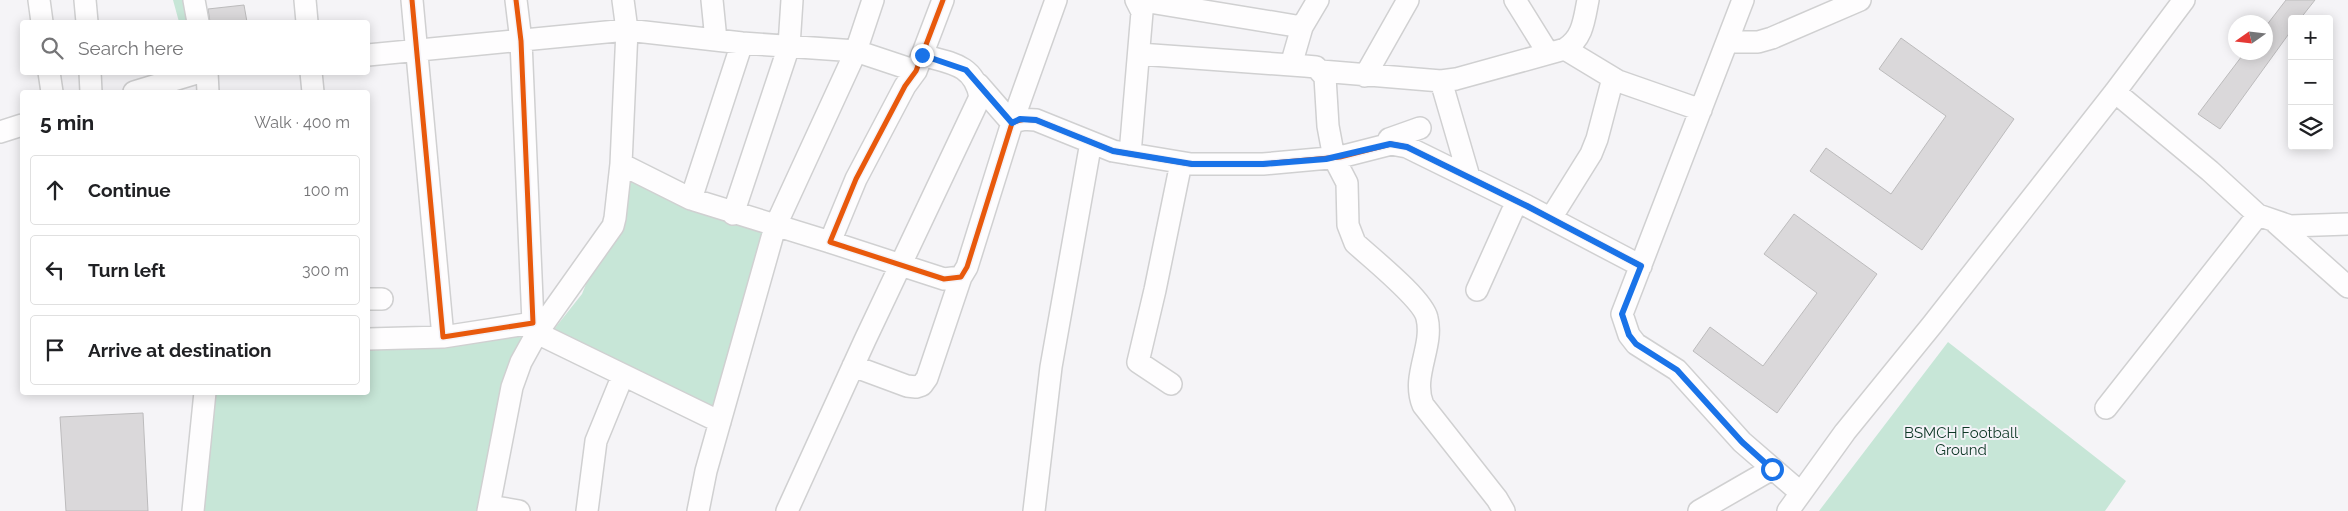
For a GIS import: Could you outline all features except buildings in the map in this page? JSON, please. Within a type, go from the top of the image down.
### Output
[{"type":"street","points":[[39,0],[42,20]]},
{"type":"street","points":[[85,0],[87,20]]},
{"type":"street","points":[[194,0],[198,20]]},
{"type":"street","points":[[305,0],[307,20]]},
{"type":"street","points":[[412,0],[443,337]]},
{"type":"street","points":[[516,0],[521,40],[535,328]]},
{"type":"street","points":[[518,511],[489,509],[512,387],[535,328],[613,226],[617,209],[627,30],[623,0]]},
{"type":"street","points":[[712,0],[716,40]]},
{"type":"street","points":[[733,214],[788,46],[792,0]]},
{"type":"street","points":[[698,511],[706,471],[775,227],[856,51],[873,0]]},
{"type":"street","points":[[830,242],[856,179],[919,63],[943,0]]},
{"type":"street","points":[[853,366],[906,386],[922,386],[927,378],[960,276],[967,268],[1012,123],[1056,0]]},
{"type":"street","points":[[1137,0],[1302,27]]},
{"type":"street","points":[[1130,154],[1142,12],[1137,0]]},
{"type":"street","points":[[1291,65],[1302,27],[1318,0]]},
{"type":"street","points":[[1365,76],[1408,0]]},
{"type":"street","points":[[1515,0],[1556,51],[1613,78],[1701,110]]},
{"type":"street","points":[[1321,71],[1441,81],[1456,79],[1556,51],[1579,37],[1588,0]]},
{"type":"street","points":[[1743,0],[1622,314],[1629,335],[1636,344],[1677,370],[1742,442],[1801,493]]},
{"type":"street","points":[[1727,42],[1758,42],[1772,38],[1860,0]]},
{"type":"street","points":[[1788,511],[1844,432],[1932,326],[2115,92],[2184,0]]},
{"type":"street","points":[[370,55],[627,30],[742,43],[856,51],[966,70],[1012,123]]},
{"type":"street","points":[[691,199],[742,43]]},
{"type":"street","points":[[1139,54],[1316,67],[1321,71],[1326,85],[1328,126],[1334,158],[1347,183],[1348,224],[1355,243],[1397,282],[1422,308],[1427,316],[1428,330],[1419,385],[1424,405],[1504,511]]},
{"type":"street","points":[[49,75],[52,90]]},
{"type":"street","points":[[90,75],[91,90]]},
{"type":"street","points":[[141,90],[190,75]]},
{"type":"street","points":[[207,75],[208,90]]},
{"type":"street","points":[[311,75],[312,90]]},
{"type":"street","points":[[1551,218],[1591,154],[1597,139],[1613,78]]},
{"type":"street","points":[[1441,81],[1468,177]]},
{"type":"street","points":[[787,511],[980,97],[978,84]]},
{"type":"street","points":[[2115,92],[2348,287]]},
{"type":"street","points":[[1012,123],[1020,119],[1036,120],[1113,151],[1182,163],[1263,164],[1334,158],[1390,144],[1407,147],[1551,218],[1641,266]]},
{"type":"street","points":[[0,132],[20,125]]},
{"type":"street","points":[[1390,144],[1390,139],[1420,128]]},
{"type":"street","points":[[1034,511],[1057,327],[1091,142]]},
{"type":"street","points":[[1171,384],[1138,362],[1156,290],[1182,163]]},
{"type":"street","points":[[621,164],[691,199],[733,214],[944,278],[960,276]]},
{"type":"street","points":[[1477,290],[1517,201]]},
{"type":"street","points":[[2267,219],[2290,226],[2307,227],[2348,224]]},
{"type":"street","points":[[2106,408],[2267,219]]},
{"type":"street","points":[[370,340],[443,337],[535,328],[623,375],[720,422]]},
{"type":"street","points":[[587,511],[596,441],[623,375]]},
{"type":"street","points":[[193,511],[205,395]]},
{"type":"street","points":[[1699,511],[1772,469]]},
{"type":"green space","points":[[173,0],[185,0],[190,20],[178,20]]},
{"type":"green space","points":[[624,176],[775,227],[722,413],[551,333],[582,294],[602,244]]},
{"type":"green space","points":[[528,334],[523,345],[510,360],[481,511],[199,511],[211,395],[370,395],[370,347]]},
{"type":"green space","name":"BSMCH Football Ground","points":[[1948,342],[2126,481],[2105,511],[1819,511]]},
{"type":"cycle path","points":[[412,0],[443,337],[533,323],[521,41],[516,0]]},
{"type":"cycle path","points":[[943,0],[916,71],[905,86],[856,179],[830,242],[944,279],[961,277],[967,267],[1012,123],[1029,119],[1036,120],[1113,151],[1191,164],[1263,164],[1340,157],[1391,144],[1407,147],[1527,206],[1641,266]]},
{"type":"route","points":[[922,55],[956,65],[966,70],[1012,123],[1020,119],[1036,120],[1113,151],[1157,160],[1192,164],[1263,164],[1334,158],[1390,144],[1407,147],[1527,206],[1641,266],[1622,314],[1629,335],[1636,344],[1677,370],[1742,442],[1772,469]]}]
